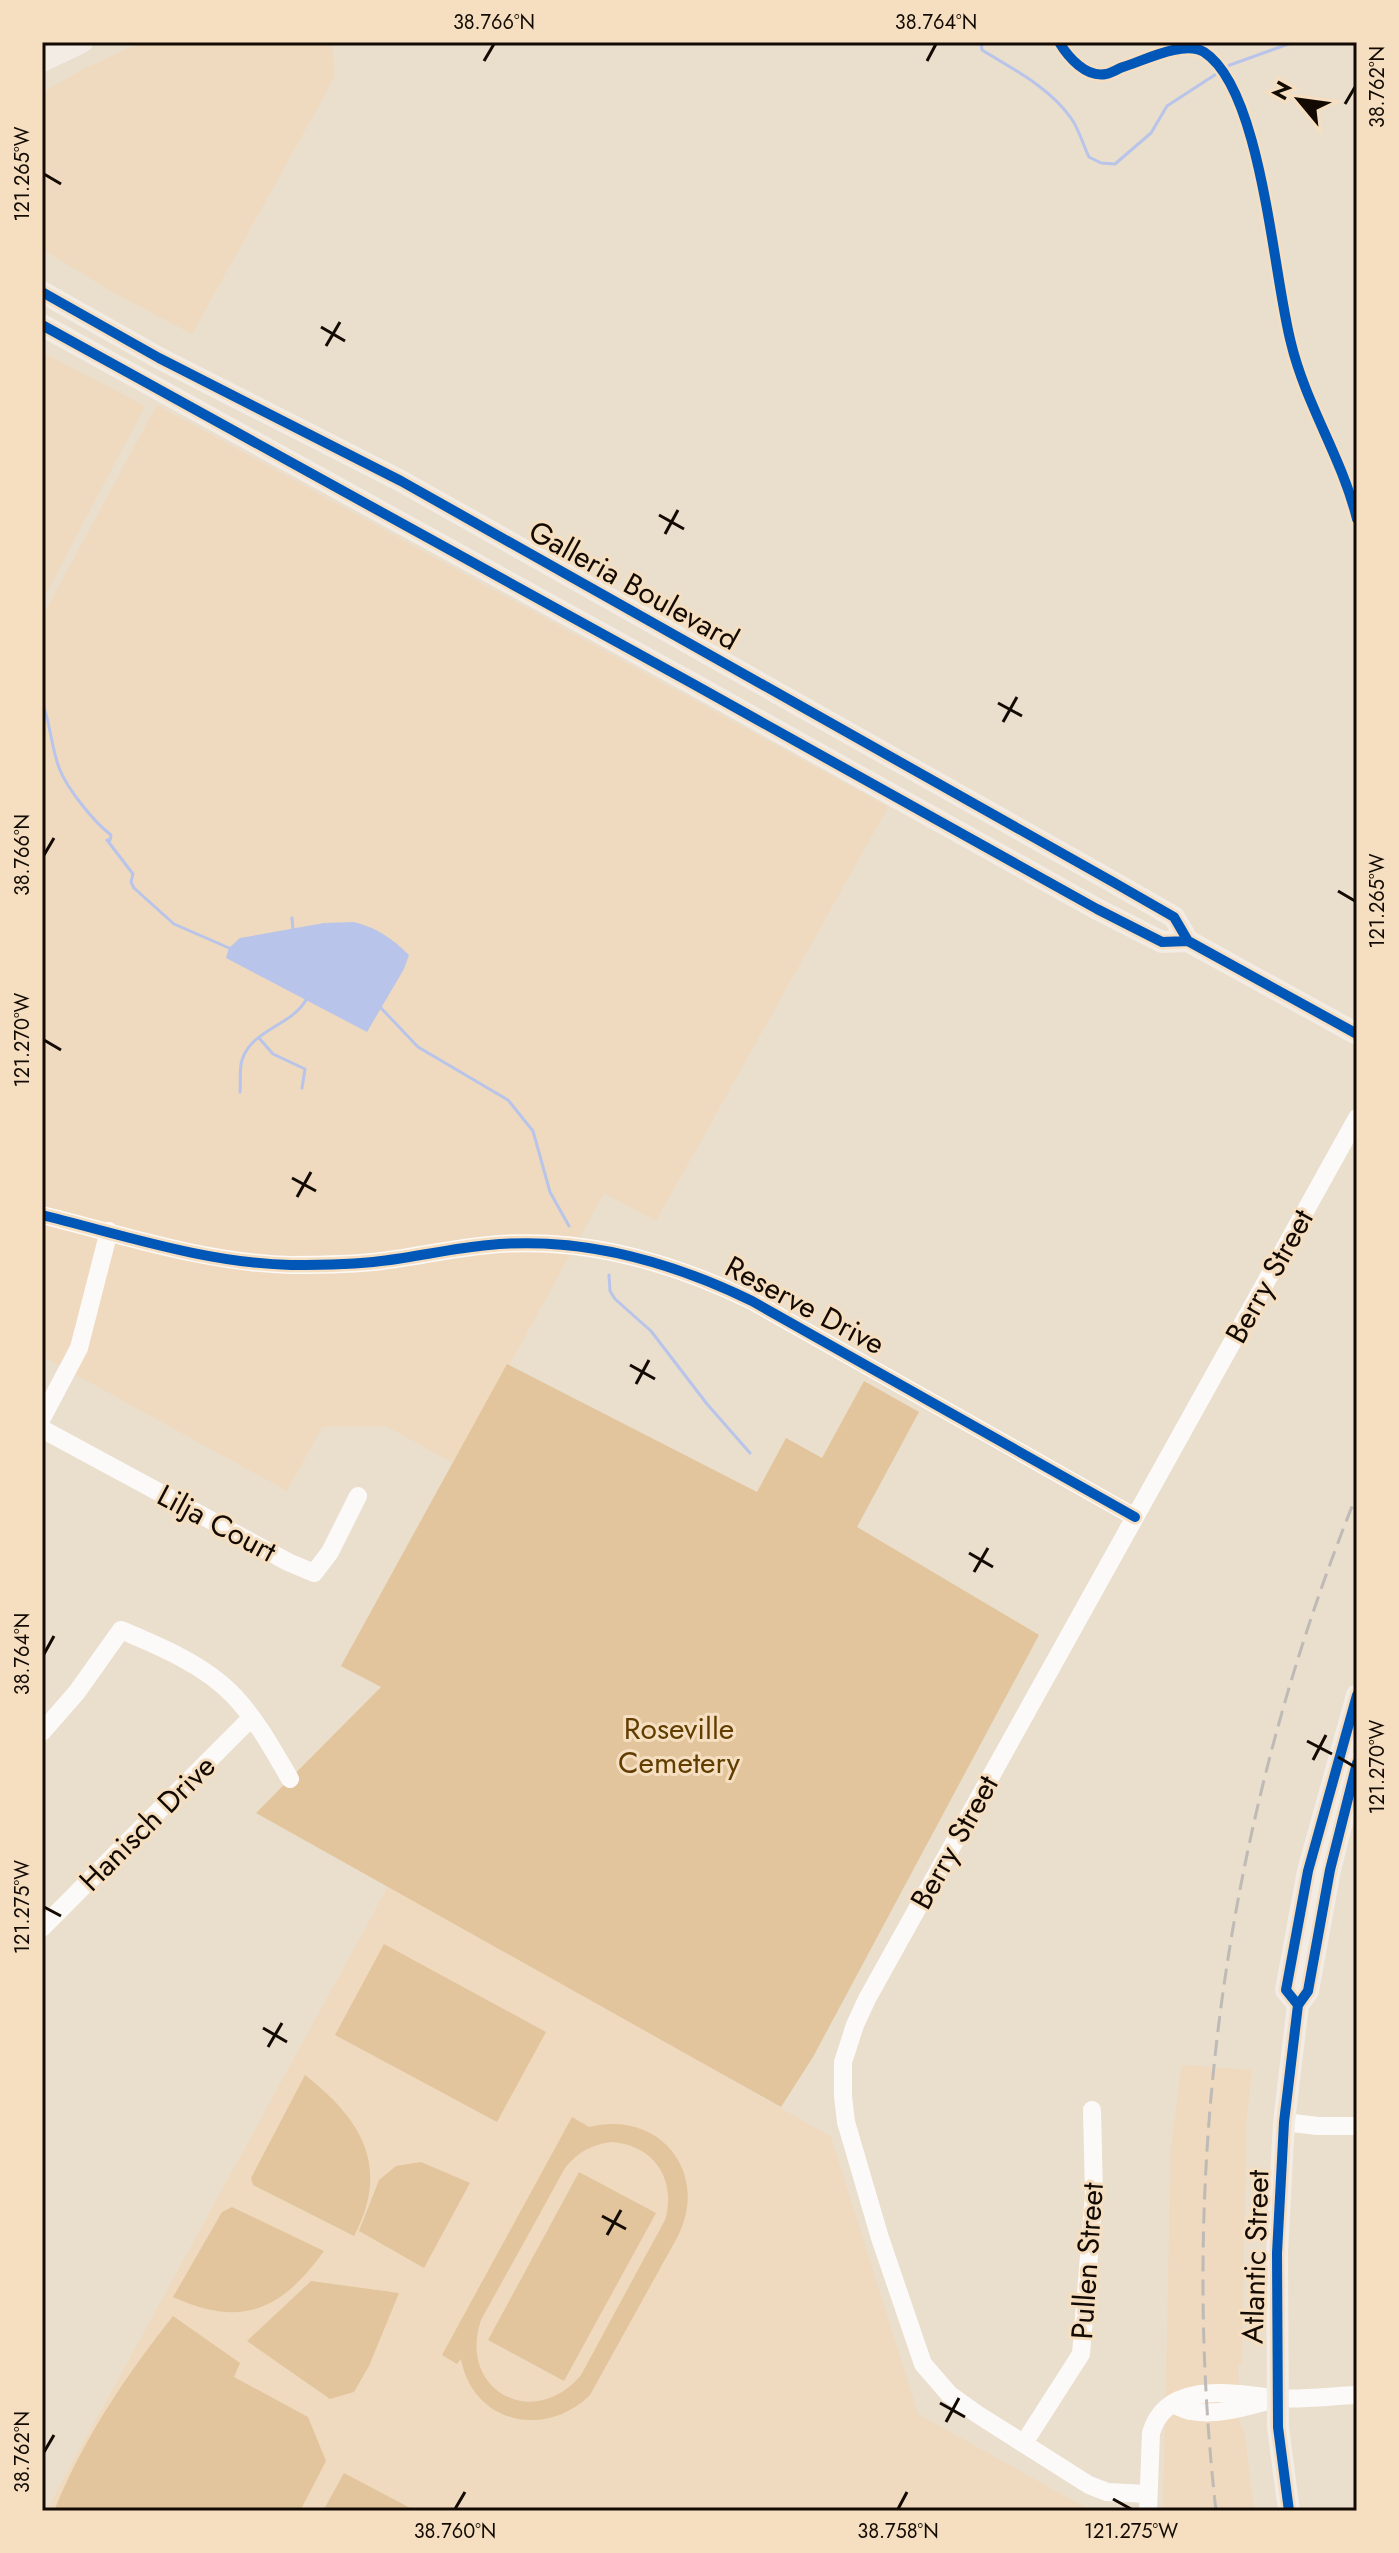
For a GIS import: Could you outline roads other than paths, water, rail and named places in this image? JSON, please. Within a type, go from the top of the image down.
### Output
[{"type":"main road","points":[[42,61],[82,42]]},
{"type":"main road","name":"Galleria Boulevard","points":[[42,292],[148,352],[414,489],[1113,882],[1174,917],[1188,941],[1357,1034]]},
{"type":"main road","name":"Galleria Boulevard","points":[[42,325],[415,528],[1097,909],[1162,942],[1188,941]]},
{"type":"main road","points":[[139,378],[148,372],[158,372],[266,425],[294,427]]},
{"type":"main road","name":"Atlantic Street","points":[[1298,2005],[1286,1990],[1308,1871],[1357,1695]]},
{"type":"main road","points":[[1330,1870],[1324,1861],[1323,1850],[1353,1737],[1350,1717]]},
{"type":"main road","name":"Atlantic Street","points":[[1289,2511],[1277,2398],[1277,2253],[1284,2122],[1298,2005],[1308,1991],[1330,1870],[1357,1763]]},
{"type":"street","name":"Berry Street","points":[[1148,2502],[1089,2485],[949,2394],[925,2370],[880,2238],[846,2122],[843,2062],[867,1999],[1357,1118]]},
{"type":"street","name":"Reserve Drive","points":[[42,1215],[206,1255],[266,1264],[345,1264],[519,1243],[586,1247],[644,1258],[700,1276],[752,1301],[1135,1517]]},
{"type":"street","points":[[42,1418],[79,1348],[109,1231]]},
{"type":"street","name":"Lilja Court","points":[[42,1429],[288,1562],[314,1573],[330,1552],[358,1496]]},
{"type":"street","points":[[42,1732],[77,1692],[121,1630],[218,1681],[232,1693],[290,1779]]},
{"type":"street","name":"Hanisch Drive","points":[[42,1927],[251,1718]]},
{"type":"street","name":"Pullen Street","points":[[1024,2443],[1081,2354],[1094,2195],[1092,2110]]},
{"type":"street","points":[[1284,2122],[1357,2126]]},
{"type":"street","points":[[1148,2502],[1151,2433],[1158,2414],[1172,2404],[1220,2391],[1277,2398],[1357,2395]]},
{"type":"water","points":[[354,922],[384,934],[409,955],[367,1032],[226,958],[229,948],[240,938],[324,923]]},
{"type":"waterway","points":[[981,42],[982,50],[1030,80],[1062,107],[1074,122],[1089,157],[1101,163],[1115,164],[1151,133],[1167,106],[1230,65],[1294,42]]},
{"type":"waterway","points":[[42,702],[64,778],[82,806],[111,835],[107,840],[133,874],[131,882],[134,888],[174,924],[229,948]]},
{"type":"waterway","points":[[292,918],[293,930]]},
{"type":"waterway","points":[[240,1092],[241,1064],[247,1050],[262,1035],[291,1016],[306,1000]]},
{"type":"waterway","points":[[381,1008],[418,1047],[508,1100],[533,1131],[550,1192],[569,1226]]},
{"type":"waterway","points":[[259,1038],[273,1054],[305,1069],[302,1088]]},
{"type":"waterway","points":[[609,1275],[610,1291],[615,1299],[651,1331],[707,1404],[750,1453]]},
{"type":"railway","points":[[1216,2511],[1205,2381],[1203,2252],[1209,2122],[1223,1994],[1245,1866],[1274,1741],[1312,1616],[1357,1494]]},
{"type":"park label","name":"Roseville Cemetery","points":[[679,1745]]}]
